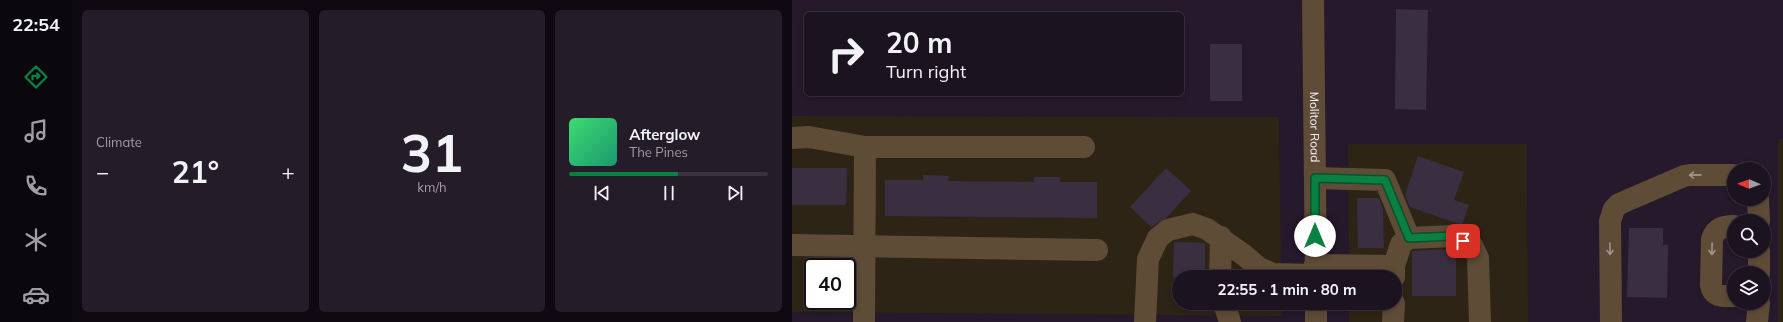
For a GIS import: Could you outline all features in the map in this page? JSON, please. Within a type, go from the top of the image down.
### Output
[{"type":"street","name":"Molitor Road","points":[[1313,0],[1315,270]]},
{"type":"street","points":[[792,138],[809,137],[865,147],[1084,147]]},
{"type":"street","points":[[864,322],[866,246],[865,147]]},
{"type":"street","points":[[1611,322],[1610,221],[1614,209],[1619,204],[1684,176],[1727,175]]},
{"type":"street","points":[[1315,178],[1385,180],[1409,238]]},
{"type":"street","points":[[1145,322],[1148,258],[1158,238],[1168,230],[1193,224],[1207,229],[1221,237],[1259,268],[1264,270]]},
{"type":"street","points":[[1727,226],[1714,232],[1712,239],[1711,285],[1712,291],[1716,295],[1727,296]]},
{"type":"street","points":[[1394,270],[1401,244],[1409,238],[1453,236],[1472,245],[1478,258],[1480,322]]},
{"type":"street","points":[[1220,270],[1221,237]]},
{"type":"street","points":[[792,245],[1097,250]]},
{"type":"street","points":[[1226,310],[1230,322]]},
{"type":"street","points":[[1316,310],[1316,322]]},
{"type":"street","points":[[1394,310],[1394,322]]},
{"type":"street","points":[[1757,322],[1758,310]]},
{"type":"shaded area","points":[[792,116],[1279,117],[1281,270],[1172,270],[1172,310],[1282,310],[1282,316],[792,312]]},
{"type":"shaded area","points":[[1778,139],[1783,139],[1783,322],[1778,322]]},
{"type":"shaded area","points":[[1348,144],[1527,144],[1528,322],[1349,322],[1349,310],[1402,310],[1402,270],[1349,270]]},
{"type":"building","points":[[1396,9],[1428,10],[1426,110],[1395,109]]},
{"type":"building","points":[[1210,44],[1242,44],[1242,101],[1210,101]]},
{"type":"building","points":[[1418,156],[1464,172],[1454,200],[1469,205],[1462,225],[1410,207],[1405,195]]},
{"type":"building","points":[[792,168],[847,168],[846,205],[792,205]]},
{"type":"building","points":[[1166,168],[1191,191],[1166,218],[1151,227],[1130,207]]},
{"type":"building","points":[[923,175],[949,176],[948,181],[1034,182],[1034,177],[1060,177],[1060,182],[1097,182],[1097,218],[885,216],[885,180],[923,180]]},
{"type":"building","points":[[1357,198],[1379,198],[1383,209],[1384,248],[1358,248]]},
{"type":"building","points":[[1629,228],[1663,228],[1663,245],[1668,245],[1667,298],[1627,297]]},
{"type":"building","points":[[1174,242],[1205,243],[1205,270],[1173,270]]},
{"type":"building","points":[[1450,249],[1456,251],[1456,296],[1412,296],[1412,251]]},
{"type":"route","points":[[1315,236],[1315,178],[1385,180],[1409,238],[1453,236],[1463,241]]}]
